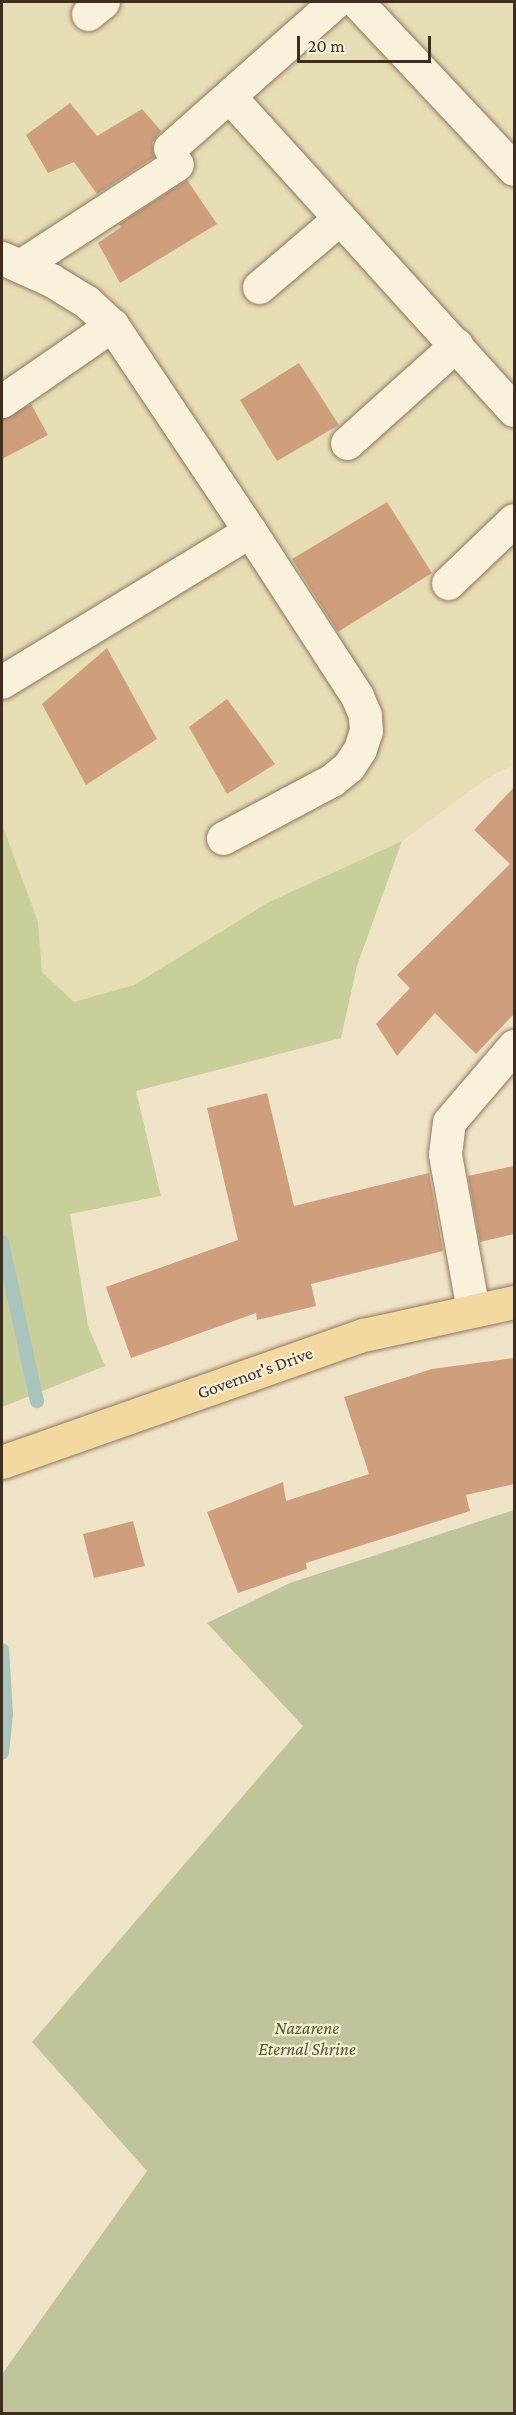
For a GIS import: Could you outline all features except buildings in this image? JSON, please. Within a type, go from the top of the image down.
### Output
[{"type":"main road","name":"Governor's Drive","points":[[2,1462],[363,1335],[514,1302]]},
{"type":"street","points":[[10,262],[173,156],[229,96],[335,2]]},
{"type":"street","points":[[357,2],[514,169]]},
{"type":"street","points":[[229,96],[514,410]]},
{"type":"street","points":[[259,287],[340,218]]},
{"type":"street","points":[[10,262],[60,285],[112,325],[250,531],[357,696],[365,715],[366,731],[360,749],[349,766],[332,780],[223,838]]},
{"type":"street","points":[[2,401],[112,325]]},
{"type":"street","points":[[347,443],[456,345]]},
{"type":"street","points":[[448,583],[514,520]]},
{"type":"street","points":[[2,682],[250,531]]},
{"type":"street","points":[[473,1310],[445,1154],[449,1122],[514,1046]]},
{"type":"shaded area","points":[[2,2],[514,2],[514,764],[486,779],[402,841],[269,902],[134,985],[74,1002],[42,972],[38,922],[2,824]]},
{"type":"green space","points":[[2,824],[38,922],[42,972],[74,1002],[134,985],[269,902],[402,841],[357,966],[341,1038],[136,1091],[161,1196],[70,1214],[88,1326],[105,1366],[2,1407]]},
{"type":"green space","name":"Nazarene Eternal Shrine","points":[[514,1510],[514,2413],[2,2413],[2,2374],[147,2171],[32,2042],[303,1726],[207,1623],[290,1583]]},
{"type":"waterway","points":[[2,1242],[37,1401]]},
{"type":"waterway","points":[[2,1650],[6,1714],[2,1753]]}]
